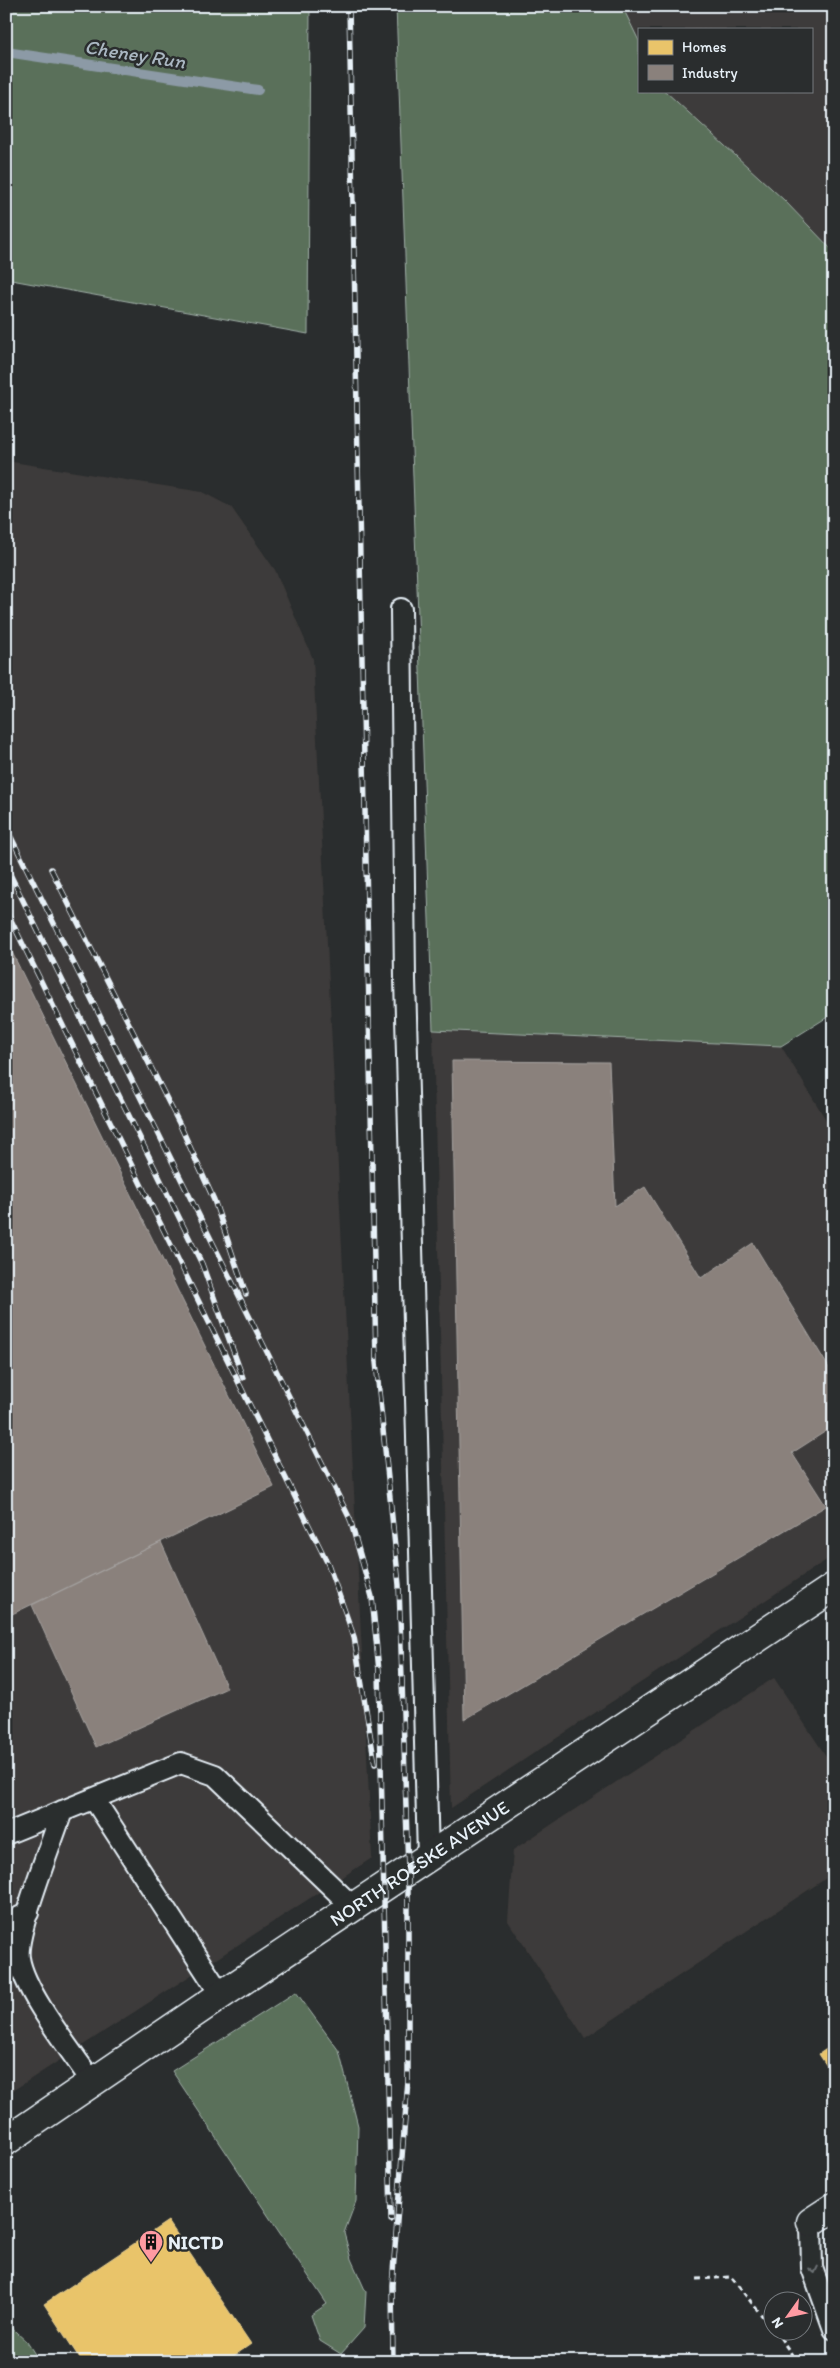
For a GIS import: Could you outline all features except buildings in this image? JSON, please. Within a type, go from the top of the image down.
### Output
[{"type":"street","name":"NORTH ROESKE AVENUE","points":[[6,2141],[221,1995],[834,1587]]},
{"type":"street","points":[[811,2222],[834,2206]]},
{"type":"lane","points":[[401,609],[405,979],[428,1857]]},
{"type":"lane","points":[[6,1834],[182,1763],[216,1775],[353,1907]]},
{"type":"lane","points":[[94,1799],[221,1995]]},
{"type":"lane","points":[[62,1811],[21,1934],[18,1956],[26,1982],[93,2083]]},
{"type":"lane","points":[[6,1924],[28,1913]]},
{"type":"lane","points":[[811,2222],[812,2268],[834,2329]]},
{"type":"path","points":[[697,2279],[731,2277],[762,2314]]},
{"type":"path","points":[[782,2340],[797,2362]]},
{"type":"shaded area","points":[[622,6],[834,6],[834,252],[784,200],[666,92],[812,92],[812,28],[638,28],[638,39]]},
{"type":"shaded area","points":[[6,461],[202,492],[231,507],[275,570],[313,659],[372,1858],[6,2095]]},
{"type":"shaded area","points":[[433,1030],[781,1046],[834,1133],[834,1555],[451,1808]]},
{"type":"shaded area","points":[[774,1678],[834,1768],[834,1873],[585,2038],[508,1921],[513,1850]]},
{"type":"green space","points":[[6,6],[310,6],[308,334],[6,279]]},
{"type":"green space","points":[[396,6],[622,6],[638,39],[638,92],[666,92],[784,200],[834,252],[834,1013],[781,1046],[433,1030]]},
{"type":"green space","points":[[296,1992],[339,2051],[358,2126],[356,2201],[344,2233],[351,2259],[366,2292],[364,2328],[341,2354],[320,2341],[311,2315],[327,2304],[172,2071]]},
{"type":"green space","points":[[6,2323],[27,2342],[40,2362],[6,2362]]},
{"type":"waterway","name":"Cheney Run","points":[[6,52],[258,90]]},
{"type":"railway","points":[[349,6],[376,1362],[399,1585],[408,1871],[408,2080],[392,2285],[393,2362]]},
{"type":"railway","points":[[6,827],[350,1519],[372,1597],[379,1671],[391,2220]]},
{"type":"railway","points":[[6,866],[202,1264],[243,1378]]},
{"type":"railway","points":[[51,869],[180,1125],[214,1200],[246,1294]]},
{"type":"railway","points":[[6,910],[328,1564],[354,1637],[375,1764]]},
{"type":"place","name":"NICTD","points":[[151,2263]]}]
